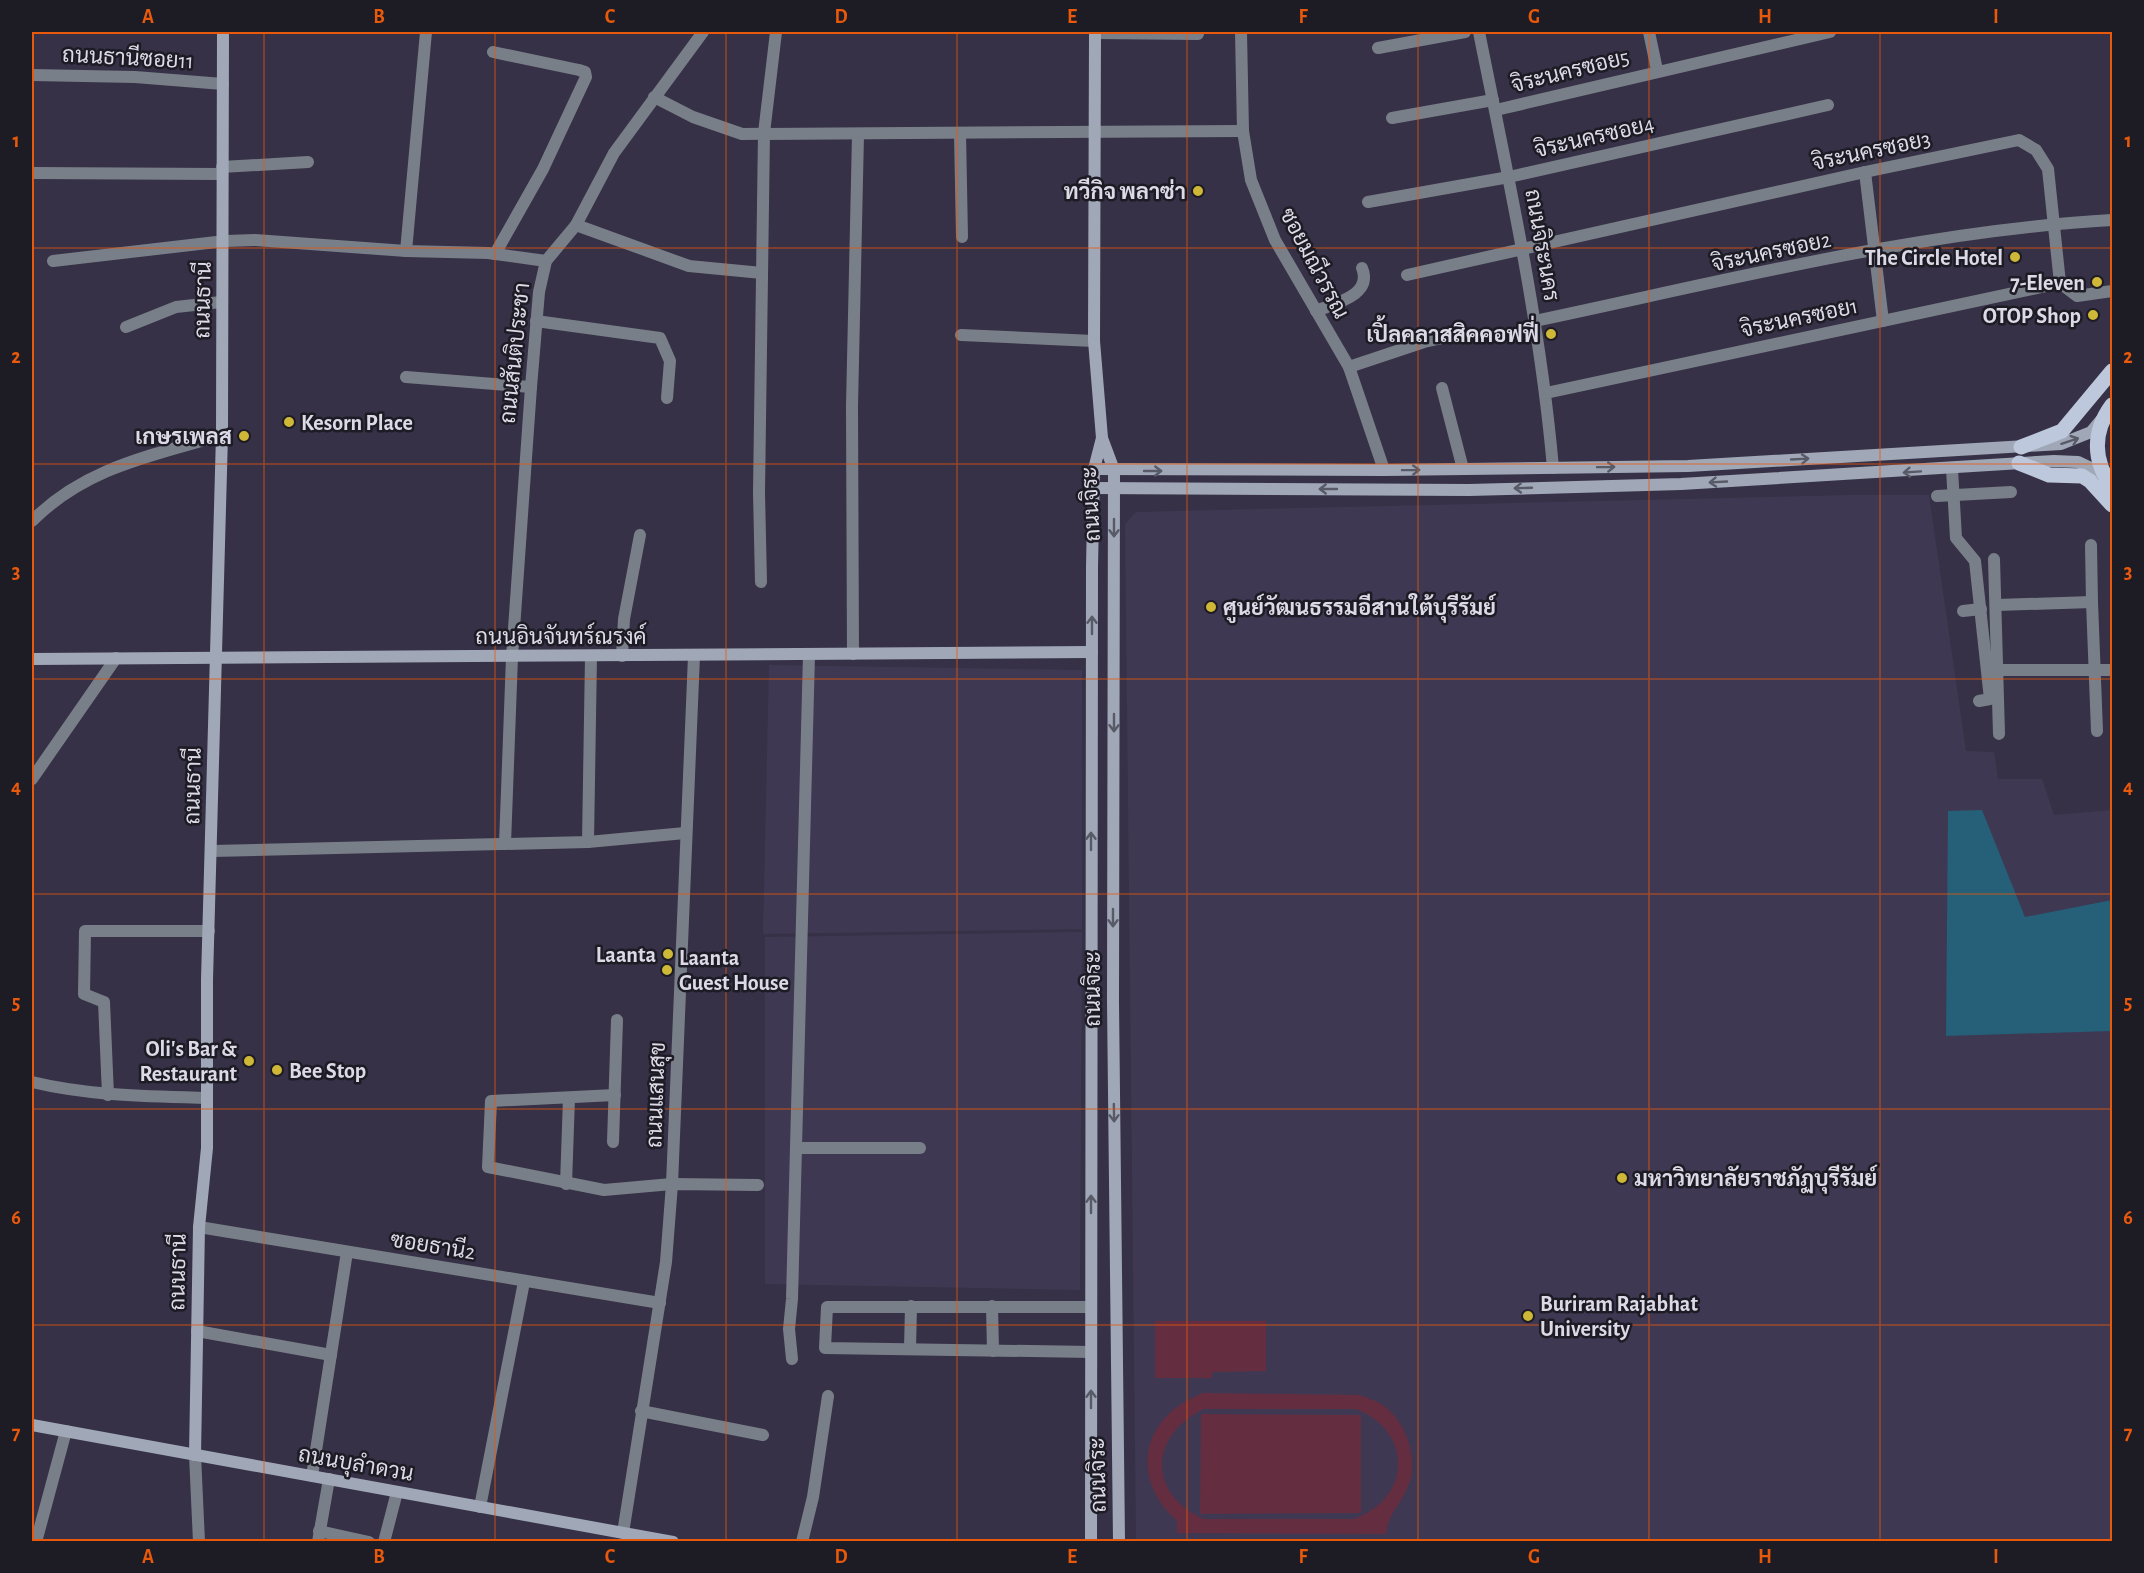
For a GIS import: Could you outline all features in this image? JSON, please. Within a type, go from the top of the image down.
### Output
[{"type":"main road","name":"ถนนธานี","points":[[195,1455],[199,1227],[207,1148],[209,931],[222,435],[221,302],[225,241],[222,170],[223,32]]},
{"type":"main road","name":"ถนนจิระ","points":[[1095,32],[1094,341],[1102,438],[1113,470],[1114,489],[1113,1027],[1119,1542]]},
{"type":"main road","points":[[2021,447],[2061,431],[2112,371]]},
{"type":"main road","points":[[1094,469],[1384,470],[1688,466],[2021,447],[2061,444],[2079,439],[2091,432],[2109,410]]},
{"type":"main road","points":[[2109,410],[2097,445],[2103,474],[2112,487]]},
{"type":"main road","name":"ถนนจิระ","points":[[1091,1542],[1092,652],[1094,469],[1102,438]]},
{"type":"main road","points":[[1094,489],[1469,490],[1680,484],[1952,469],[2019,463],[2078,462],[2103,474]]},
{"type":"main road","points":[[2019,463],[2049,475],[2082,477],[2090,481],[2112,505]]},
{"type":"main road","name":"ถนนอินจันทร์ณรงค์","points":[[32,659],[1092,652]]},
{"type":"main road","points":[[1090,1003],[1095,1011],[1103,1013],[1112,1008],[1113,1002]]},
{"type":"main road","points":[[1091,1028],[1096,1020],[1103,1018],[1110,1021],[1113,1027]]},
{"type":"main road","name":"ถนนบุลำดวน","points":[[32,1425],[672,1542]]},
{"type":"street","points":[[406,251],[426,32]]},
{"type":"street","name":"ถนนสันติประชา","points":[[505,844],[512,657],[536,321],[546,261],[576,225],[614,153],[703,32]]},
{"type":"street","points":[[760,582],[764,133],[776,32]]},
{"type":"street","points":[[1095,32],[1198,34]]},
{"type":"street","name":"ซอยมณีวรรณ","points":[[1241,32],[1243,131],[1251,180],[1272,234],[1349,367],[1384,470]]},
{"type":"street","points":[[1378,48],[1465,32]]},
{"type":"street","name":"ถนนจิระนคร","points":[[1479,32],[1524,249],[1546,393],[1553,468]]},
{"type":"street","points":[[1649,32],[1657,70]]},
{"type":"street","name":"จิระนครซอย5","points":[[1392,118],[1494,105],[1830,32]]},
{"type":"street","points":[[493,52],[579,70],[585,72],[586,77],[543,169],[495,254]]},
{"type":"street","name":"ถนนธานีซอย11","points":[[32,75],[135,76],[223,84]]},
{"type":"street","points":[[654,97],[693,117],[742,134],[1243,131]]},
{"type":"street","name":"จิระนครซอย4","points":[[1368,202],[1509,177],[1827,105]]},
{"type":"street","points":[[960,133],[962,237]]},
{"type":"street","points":[[854,654],[852,406],[858,135]]},
{"type":"street","name":"จิระนครซอย3","points":[[1407,275],[1865,172],[2019,140],[2036,150],[2048,170],[2060,283]]},
{"type":"street","points":[[32,173],[222,170],[308,162]]},
{"type":"street","points":[[1865,172],[1882,321]]},
{"type":"street","name":"จิระนครซอย2","points":[[1535,321],[1875,250],[2053,223],[2112,219]]},
{"type":"street","points":[[576,225],[689,266],[762,273]]},
{"type":"street","points":[[53,261],[225,241],[255,240],[406,251],[495,254],[546,261]]},
{"type":"street","points":[[1316,311],[1342,301],[1364,287],[1366,280],[1362,268]]},
{"type":"street","points":[[2060,283],[2077,296],[2112,291]]},
{"type":"street","name":"จิระนครซอย1","points":[[1546,393],[2060,283]]},
{"type":"street","points":[[126,327],[176,307],[221,302]]},
{"type":"street","points":[[536,321],[660,338],[670,361],[667,398]]},
{"type":"street","points":[[1349,367],[1424,342],[1461,334]]},
{"type":"street","points":[[961,335],[1094,341]]},
{"type":"street","points":[[406,377],[531,387]]},
{"type":"street","points":[[1442,388],[1463,469]]},
{"type":"street","points":[[32,521],[78,486],[118,464],[222,435]]},
{"type":"street","points":[[1952,469],[1956,538],[1975,561],[1981,609],[1990,699],[1980,701]]},
{"type":"street","points":[[1937,495],[2011,492]]},
{"type":"street","points":[[622,656],[624,619],[640,535]]},
{"type":"street","points":[[2091,545],[2097,732]]},
{"type":"street","points":[[1994,559],[1999,670],[1999,734]]},
{"type":"street","points":[[1996,605],[2092,602]]},
{"type":"street","points":[[1963,611],[1981,609]]},
{"type":"street","points":[[792,1359],[789,1329],[792,1299],[809,655]]},
{"type":"street","points":[[588,842],[591,656]]},
{"type":"street","name":"ถนนแสนสุข","points":[[630,1536],[641,1411],[660,1303],[672,1184],[694,656]]},
{"type":"street","points":[[32,779],[116,658]]},
{"type":"street","points":[[1999,670],[2112,670]]},
{"type":"street","points":[[212,851],[588,842],[685,833]]},
{"type":"street","points":[[108,1095],[104,1002],[84,994],[85,931],[209,931]]},
{"type":"street","points":[[613,1142],[617,1020]]},
{"type":"street","points":[[32,1082],[68,1091],[108,1095],[207,1098]]},
{"type":"street","points":[[615,1095],[491,1101],[488,1167],[604,1190],[672,1184],[758,1185]]},
{"type":"street","points":[[566,1184],[569,1098]]},
{"type":"street","points":[[796,1148],[920,1148]]},
{"type":"street","name":"ซอยธานี2","points":[[199,1227],[660,1303]]},
{"type":"street","points":[[312,1476],[347,1252]]},
{"type":"street","points":[[480,1507],[524,1282]]},
{"type":"street","points":[[910,1349],[911,1306]]},
{"type":"street","points":[[993,1306],[993,1351]]},
{"type":"street","points":[[1091,1307],[827,1307],[825,1348],[1091,1352]]},
{"type":"street","points":[[197,1331],[331,1355]]},
{"type":"street","points":[[802,1542],[813,1497],[828,1396]]},
{"type":"street","points":[[641,1411],[763,1435]]},
{"type":"street","points":[[36,1542],[66,1431]]},
{"type":"street","name":"ถนนธานี","points":[[195,1455],[200,1542]]},
{"type":"street","points":[[329,1479],[318,1536],[369,1542]]},
{"type":"street","points":[[384,1542],[397,1492]]},
{"type":"shaded area","name":"มหาวิทยาลัยราชภัฏบุรีรัมย์","points":[[1929,495],[1966,751],[1994,752],[1998,779],[2042,779],[2054,815],[2112,810],[2112,1541],[1136,1541],[1125,524],[1136,512]]},
{"type":"shaded area","points":[[769,665],[1082,670],[1082,929],[763,934]]},
{"type":"shaded area","points":[[1082,932],[1080,1290],[765,1284],[765,937]]},
{"type":"shaded area","points":[[1155,1321],[1266,1321],[1266,1371],[1212,1372],[1212,1378],[1155,1378]]},
{"type":"shaded area","points":[[1203,1393],[1359,1395],[1381,1404],[1390,1411],[1403,1429],[1411,1451],[1412,1462],[1409,1484],[1389,1520],[1386,1534],[1177,1533],[1177,1521],[1162,1504],[1152,1486],[1148,1467],[1149,1449],[1155,1432],[1166,1417],[1182,1403]],"holes":[[[1204,1409],[1356,1409],[1375,1419],[1388,1433],[1396,1448],[1398,1464],[1395,1481],[1387,1496],[1373,1509],[1354,1519],[1204,1519],[1185,1508],[1172,1495],[1164,1480],[1162,1464],[1165,1449],[1173,1434],[1186,1420]]]},
{"type":"shaded area","points":[[1201,1414],[1361,1415],[1361,1513],[1200,1514]]},
{"type":"water","points":[[1982,810],[2025,917],[2112,900],[2112,1031],[1946,1036],[1948,811]]},
{"type":"place","name":"ทวีกิจ พลาซ่า","points":[[1198,191]]},
{"type":"place","name":"The Circle Hotel","points":[[2015,257]]},
{"type":"place","name":"7-Eleven","points":[[2097,282]]},
{"type":"place","name":"OTOP Shop","points":[[2093,315]]},
{"type":"place","name":"เปิ้ลคลาสสิคคอฟฟี่","points":[[1551,334]]},
{"type":"place","name":"Kesorn Place","points":[[289,422]]},
{"type":"place","name":"เกษรเพลส","points":[[244,436]]},
{"type":"place","name":"ศูนย์วัฒนธรรมอีสานใต้บุรีรัมย์","points":[[1211,607]]},
{"type":"place","name":"Laanta","points":[[668,954]]},
{"type":"place","name":"Laanta Guest House","points":[[667,970]]},
{"type":"place","name":"Oli's Bar & Restaurant","points":[[249,1061]]},
{"type":"place","name":"Bee Stop","points":[[277,1070]]},
{"type":"place","name":"มหาวิทยาลัยราชภัฏบุรีรัมย์","points":[[1622,1178]]},
{"type":"place","name":"Buriram Rajabhat University","points":[[1528,1316]]}]
